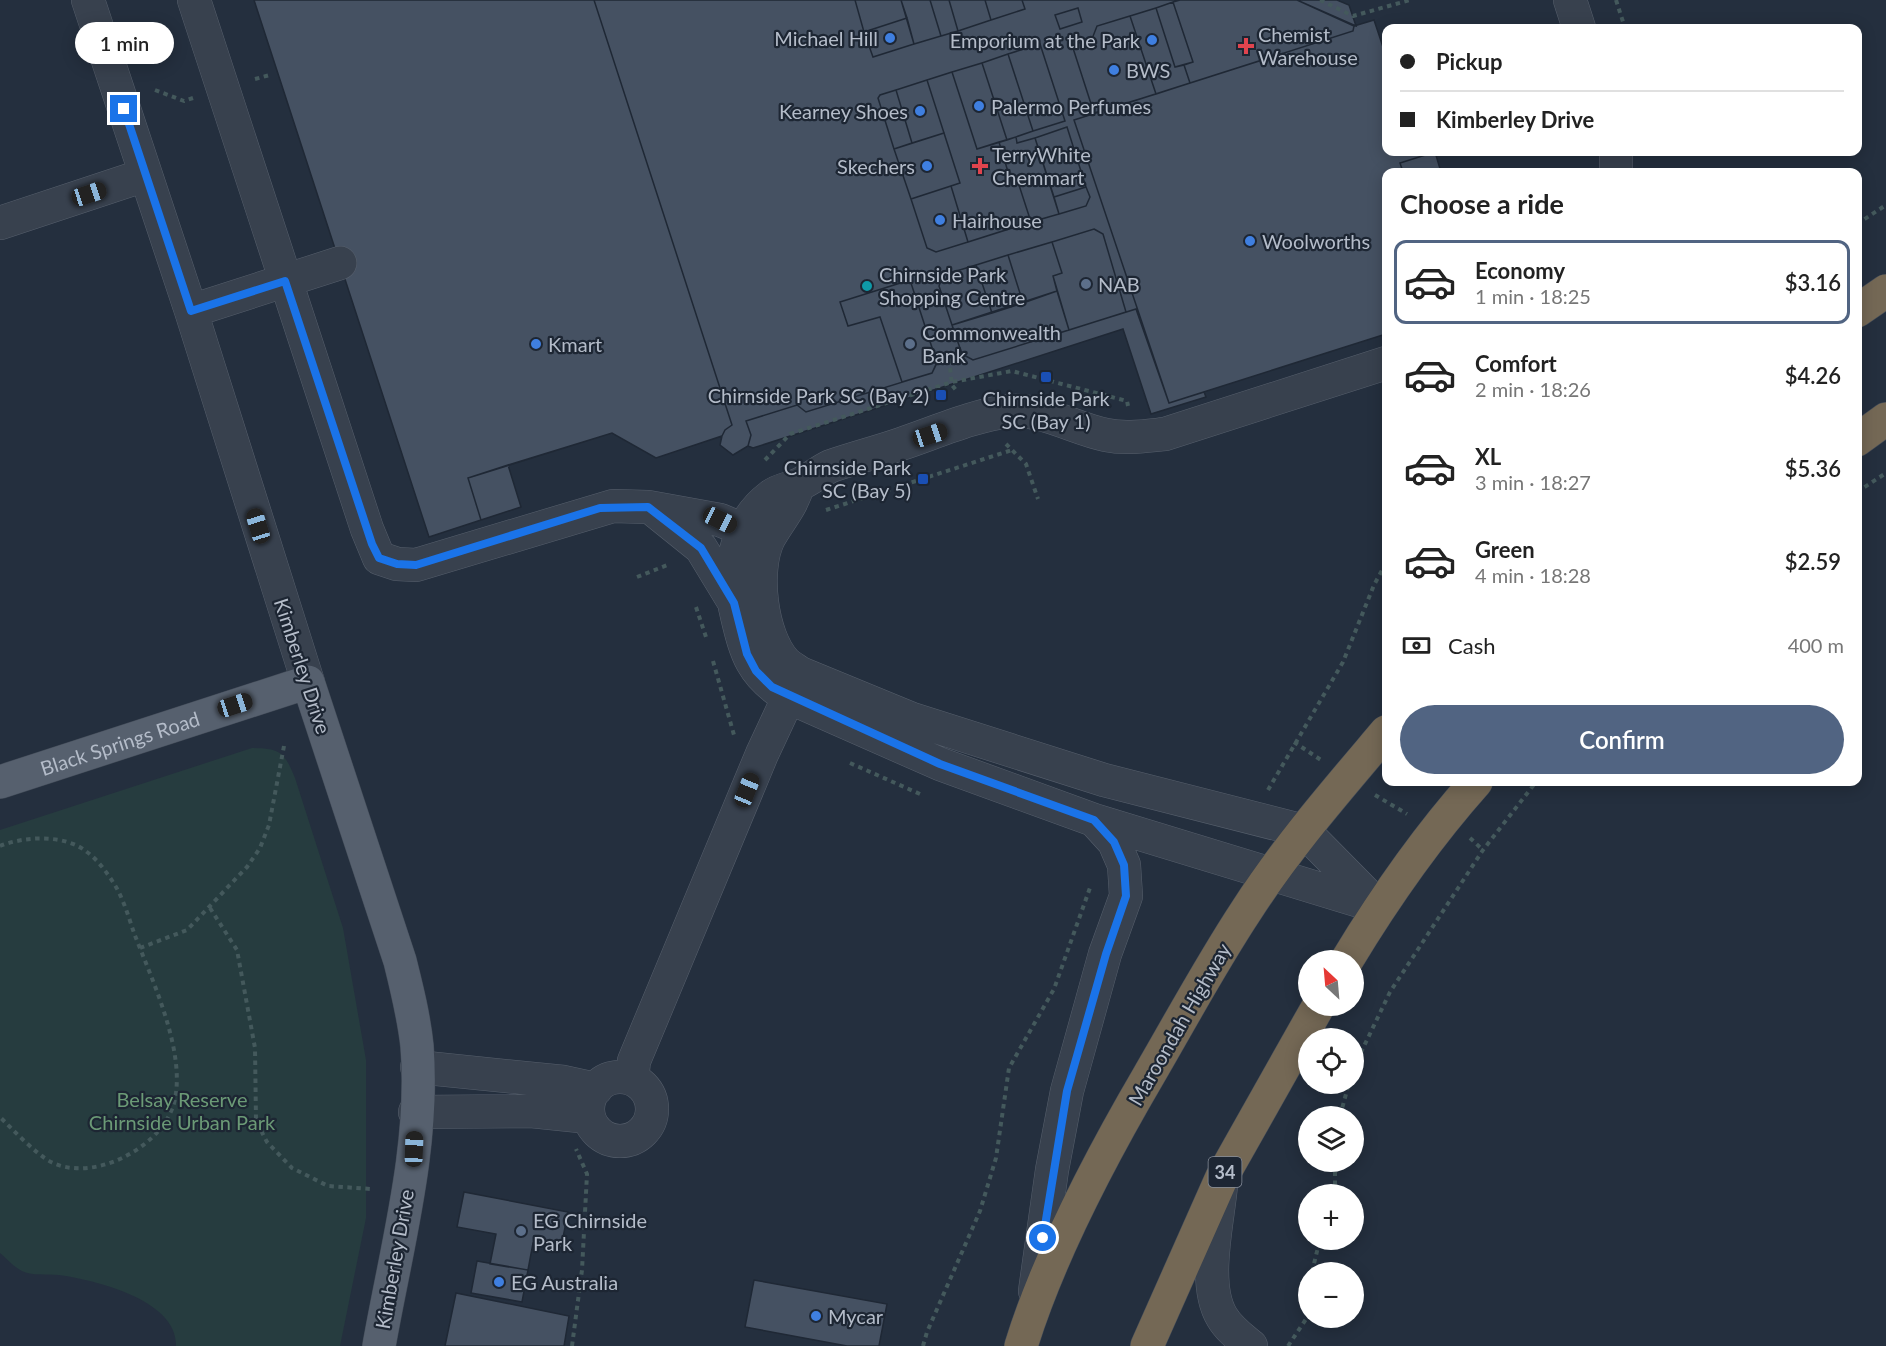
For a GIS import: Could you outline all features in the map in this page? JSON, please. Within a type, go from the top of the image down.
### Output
[{"type":"highway","points":[[1862,307],[1886,291]]},
{"type":"highway","points":[[1862,436],[1886,419]]},
{"type":"highway","name":"Maroondah Highway","points":[[1021,1346],[1033,1307],[1109,1143],[1212,966],[1247,909],[1304,831],[1382,737]]},
{"type":"highway","points":[[1353,950],[1379,907],[1438,826],[1473,786]]},
{"type":"highway","name":"34","points":[[1147,1346],[1222,1177],[1313,1016]]},
{"type":"main road","name":"Black Springs Road","points":[[0,782],[308,681]]},
{"type":"main road","name":"Kimberley Drive","points":[[308,681],[400,961],[410,1001],[417,1066],[414,1149],[379,1346]]},
{"type":"street","name":"Kimberley Drive","points":[[88,0],[191,311],[308,681]]},
{"type":"street","points":[[194,0],[372,544],[379,558],[397,564],[416,565],[600,508],[648,507],[720,520],[756,535]]},
{"type":"street","points":[[1570,0],[1578,24]]},
{"type":"street","points":[[0,223],[145,175]]},
{"type":"street","points":[[191,311],[340,263]]},
{"type":"street","points":[[1379,907],[1304,831],[1104,780],[912,719],[794,685],[772,687],[756,671],[747,654],[734,603],[732,569],[756,535],[795,497],[798,485],[829,467],[1010,411],[1031,412],[1106,435],[1128,438],[1165,434],[1382,364]]},
{"type":"street","points":[[648,507],[701,548],[734,603]]},
{"type":"street","points":[[756,535],[758,576],[766,624],[794,685],[940,764],[1094,820],[1379,907]]},
{"type":"street","points":[[632,1079],[634,1061],[794,685]]},
{"type":"street","points":[[1033,1307],[1052,1170],[1067,1091],[1106,954],[1126,896],[1124,865],[1114,842],[1094,820]]},
{"type":"street","points":[[417,1066],[564,1082],[592,1103]]},
{"type":"street","points":[[612,1079],[632,1079],[648,1092],[652,1102],[650,1121],[641,1133],[627,1141],[609,1140],[593,1127],[592,1103],[612,1079]]},
{"type":"street","points":[[416,1112],[531,1111],[592,1103]]},
{"type":"street","points":[[1222,1177],[1212,1283],[1215,1302],[1232,1331],[1251,1346]]},
{"type":"path","points":[[1320,0],[1353,16],[1410,0]]},
{"type":"path","points":[[1616,0],[1624,24]]},
{"type":"path","points":[[1862,221],[1886,205]]},
{"type":"path","points":[[937,386],[941,395]]},
{"type":"path","points":[[874,406],[878,416]]},
{"type":"path","points":[[826,510],[1012,450]]},
{"type":"path","points":[[1862,489],[1886,473]]},
{"type":"path","points":[[1255,817],[1294,742],[1343,662],[1382,570]]},
{"type":"path","points":[[1294,742],[1401,812],[1471,839],[1483,850]]},
{"type":"path","points":[[140,948],[187,930],[210,908],[260,848],[274,805],[284,746]]},
{"type":"path","points":[[848,762],[931,798]]},
{"type":"path","points":[[1364,1046],[1390,992],[1483,850],[1533,786]]},
{"type":"path","points":[[0,846],[30,838],[58,841],[85,850],[103,868],[117,888],[140,948],[168,1029],[176,1064],[175,1098],[171,1112],[153,1137],[118,1161],[79,1167],[52,1162],[0,1117]]},
{"type":"path","points":[[210,908],[237,950],[255,1048],[256,1121],[267,1142],[292,1168],[328,1186],[371,1189]]},
{"type":"path","points":[[1288,1346],[1300,1328]]},
{"type":"green space","name":"Belsay Reserve Chirnside Urban Park","points":[[252,748],[269,749],[280,753],[288,762],[295,778],[343,928],[366,1060],[366,1218],[340,1346],[176,1346],[173,1330],[164,1316],[132,1295],[74,1278],[26,1273],[0,1253],[0,830]]},
{"type":"building","name":"Chirnside Park Shopping Centre","points":[[254,0],[1297,0],[1354,26],[1374,20],[1382,44],[1382,156],[1422,156],[1400,163],[1402,168],[1382,168],[1382,335],[1169,403],[1136,309],[973,360],[962,354],[937,362],[932,373],[806,412],[797,405],[746,421],[751,435],[748,446],[733,455],[720,445],[722,436],[656,458],[612,433],[508,465],[468,478],[481,520],[429,537]]},
{"type":"building","name":"Kmart","points":[[254,0],[594,0],[732,425],[725,430],[722,436],[656,458],[612,433],[468,478],[481,520],[429,537]]},
{"type":"building","points":[[855,0],[901,0],[907,18],[864,32]]},
{"type":"building","points":[[901,0],[930,0],[941,36],[914,44]]},
{"type":"building","points":[[930,0],[949,0],[958,31],[941,36]]},
{"type":"building","points":[[949,0],[985,0],[991,20],[958,31]]},
{"type":"building","points":[[985,0],[1022,0],[1025,9],[991,20]]},
{"type":"building","name":"Chemist Warehouse","points":[[1180,0],[1297,0],[1354,26],[1353,31],[1190,83],[1184,65],[1193,62],[1173,2]]},
{"type":"building","points":[[1297,0],[1337,0],[1349,5],[1356,26]]},
{"type":"building","points":[[1173,2],[1193,62],[1175,67],[1156,8]]},
{"type":"building","points":[[1078,8],[1082,22],[1060,29],[1055,15]]},
{"type":"building","name":"Emporium at the Park","points":[[1156,8],[1175,67],[1184,65],[1190,83],[1156,94],[1130,16]]},
{"type":"building","name":"BWS","points":[[1130,16],[1156,94],[1094,113],[1072,45],[1092,39],[1097,26]]},
{"type":"building","name":"Michael Hill","points":[[907,18],[914,44],[873,57],[864,32]]},
{"type":"building","name":"Woolworths","points":[[1374,20],[1382,44],[1382,156],[1422,156],[1400,163],[1402,168],[1382,168],[1382,335],[1169,403],[1074,120],[1353,31],[1354,26]]},
{"type":"building","points":[[1040,44],[1065,121],[1033,131],[1008,54]]},
{"type":"building","points":[[1008,54],[1033,131],[1007,140],[982,63]]},
{"type":"building","name":"Palermo Perfumes","points":[[982,63],[1007,140],[977,149],[952,72]]},
{"type":"building","name":"TerryWhite Chemmart","points":[[952,72],[977,149],[999,142],[1012,185],[1018,182],[1031,222],[968,242],[951,186],[960,183],[927,80]]},
{"type":"building","name":"Kearney Shoes","points":[[927,80],[944,133],[912,143],[896,90]]},
{"type":"building","points":[[896,90],[912,143],[894,149],[878,98],[880,95]]},
{"type":"building","points":[[1067,127],[1086,187],[1054,197],[1035,138]]},
{"type":"building","name":"Skechers","points":[[944,133],[960,183],[911,199],[894,149]]},
{"type":"building","points":[[1016,137],[1017,143],[1035,138],[1059,214],[1031,222],[1018,182],[1012,185],[999,142]]},
{"type":"building","points":[[1422,156],[1436,156],[1440,168],[1402,168],[1400,163]]},
{"type":"building","name":"Hairhouse","points":[[951,186],[968,242],[936,252],[927,248],[911,199]]},
{"type":"building","points":[[1086,187],[1090,197],[1086,206],[1059,214],[1054,197]]},
{"type":"building","name":"NAB","points":[[1094,229],[1103,234],[1126,312],[1069,330],[1053,276],[1062,273],[1052,242]]},
{"type":"building","points":[[1052,242],[1062,273],[1053,276],[1057,291],[1023,303],[1008,255]]},
{"type":"building","points":[[1008,255],[1023,303],[992,313],[976,265]]},
{"type":"building","points":[[976,265],[992,313],[952,325],[939,286],[943,275]]},
{"type":"building","name":"Commonwealth Bank","points":[[910,280],[937,363],[932,373],[902,382],[880,317],[848,326],[840,302]]},
{"type":"building","points":[[1057,291],[1069,330],[973,360],[962,354],[952,325]]},
{"type":"building","points":[[1136,309],[1169,403],[1204,392],[1206,397],[1151,414],[1123,329],[753,448],[748,446],[751,435],[746,421],[797,405],[806,412],[932,373],[937,362],[962,354],[973,360]]},
{"type":"building","points":[[508,465],[521,507],[481,520],[468,478]]},
{"type":"building","name":"EG Chirnside Park","points":[[464,1192],[568,1212],[561,1248],[533,1243],[528,1270],[490,1264],[496,1234],[457,1227]]},
{"type":"building","name":"EG Australia","points":[[477,1261],[528,1270],[522,1302],[471,1293]]},
{"type":"building","name":"Mycar","points":[[754,1280],[887,1304],[879,1346],[847,1346],[745,1327]]},
{"type":"building","points":[[456,1293],[569,1316],[564,1346],[445,1346]]},
{"type":"place","name":"Michael Hill","points":[[890,38]]},
{"type":"place","name":"Emporium at the Park","points":[[1152,40]]},
{"type":"place","name":"Chemist Warehouse","points":[[1246,46]]},
{"type":"place","name":"BWS","points":[[1114,70]]},
{"type":"place","name":"Palermo Perfumes","points":[[979,106]]},
{"type":"place","name":"Kearney Shoes","points":[[920,111]]},
{"type":"place","name":"Skechers","points":[[927,166]]},
{"type":"place","name":"TerryWhite Chemmart","points":[[980,166]]},
{"type":"place","name":"Hairhouse","points":[[940,220]]},
{"type":"place","name":"Woolworths","points":[[1250,241]]},
{"type":"place","name":"NAB","points":[[1086,284]]},
{"type":"place","name":"Chirnside Park Shopping Centre","points":[[867,286]]},
{"type":"place","name":"Kmart","points":[[536,344]]},
{"type":"place","name":"Commonwealth Bank","points":[[910,344]]},
{"type":"place","name":"Chirnside Park SC (Bay 1)","points":[[1046,377]]},
{"type":"place","name":"Chirnside Park SC (Bay 2)","points":[[941,395]]},
{"type":"place","name":"Chirnside Park SC (Bay 5)","points":[[923,479]]},
{"type":"place","name":"EG Chirnside Park","points":[[521,1231]]},
{"type":"place","name":"EG Australia","points":[[499,1282]]},
{"type":"place","name":"Mycar","points":[[816,1316]]},
{"type":"route","points":[[124,109],[191,311],[285,281],[372,544],[379,558],[397,564],[416,565],[600,508],[648,507],[674,524],[701,548],[734,603],[747,654],[756,671],[772,687],[940,764],[1094,820],[1114,842],[1124,865],[1126,896],[1106,954],[1067,1091],[1052,1170],[1043,1238]]}]
